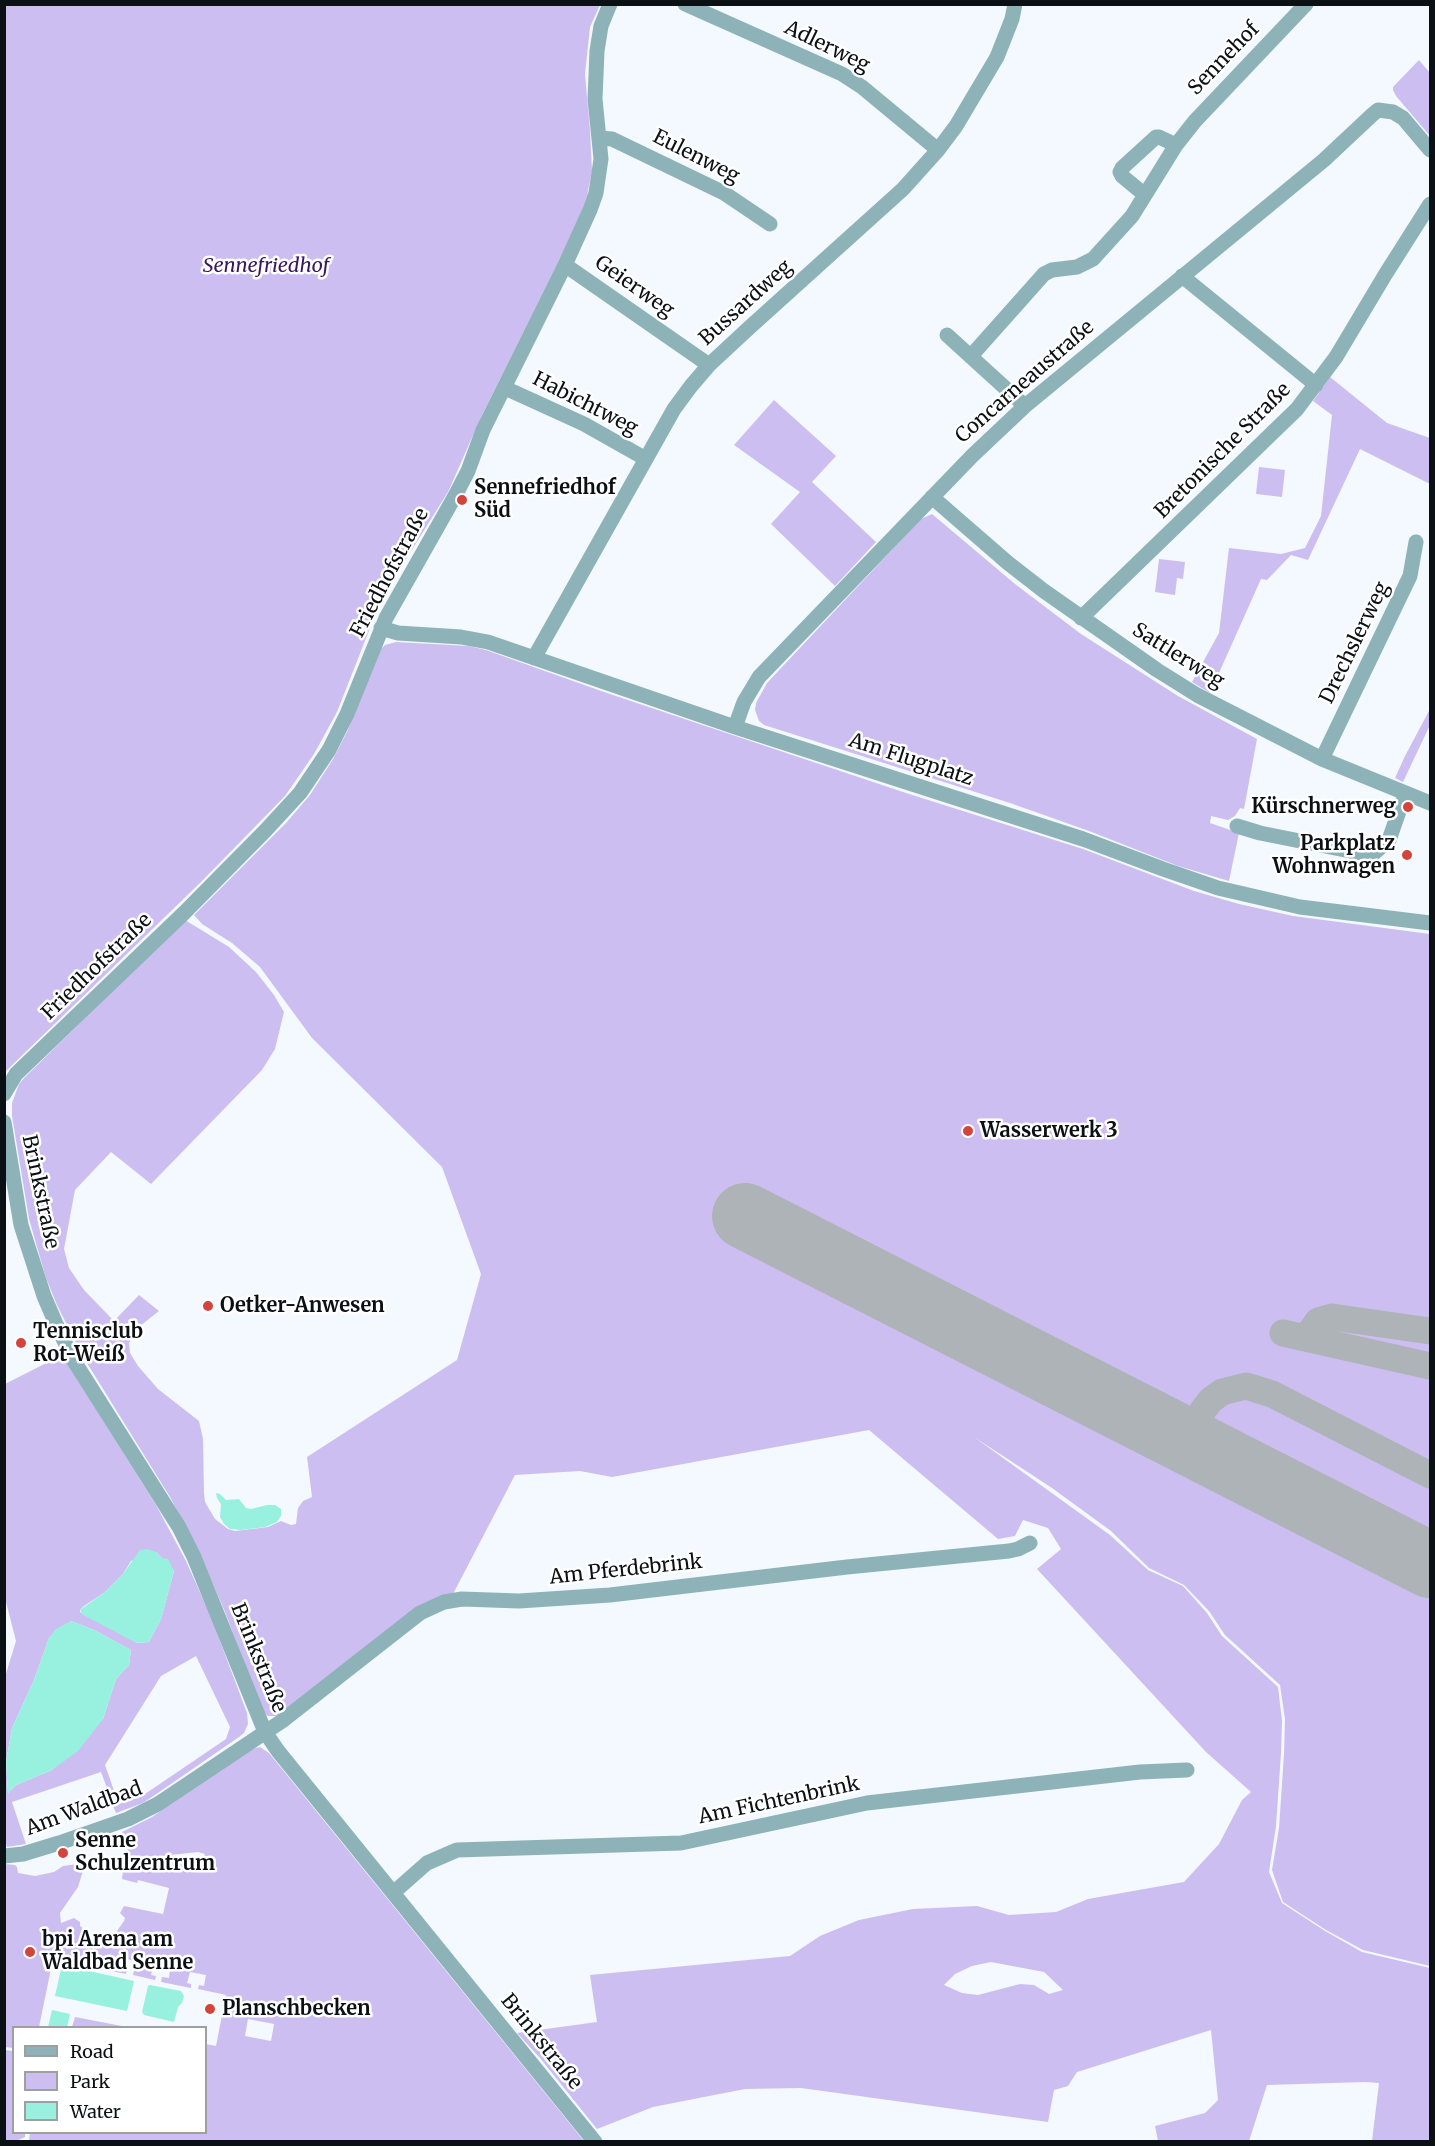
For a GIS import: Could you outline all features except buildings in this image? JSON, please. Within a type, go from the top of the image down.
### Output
[{"type":"street","name":"Friedhofstraße","points":[[4,1095],[16,1074],[184,913],[300,793],[328,750],[347,714],[381,628],[468,471],[483,429],[565,265],[596,193],[601,159],[596,99],[596,62],[599,37],[610,4]]},
{"type":"street","name":"Adlerweg","points":[[685,4],[842,74],[862,87],[938,150]]},
{"type":"street","name":"Bussardweg","points":[[534,658],[674,409],[690,386],[709,365],[903,189],[938,150],[956,126],[997,57],[1012,19],[1015,4]]},
{"type":"street","name":"Sennehof","points":[[971,356],[1044,274],[1052,270],[1077,267],[1093,259],[1126,224],[1176,145],[1210,104],[1306,4]]},
{"type":"street","name":"Concarneaustraße","points":[[735,726],[744,702],[759,677],[932,497],[1025,406],[1324,160],[1371,115],[1378,110],[1393,112],[1403,118],[1431,150]]},
{"type":"street","points":[[1145,195],[1122,176],[1120,172],[1122,168],[1156,137],[1176,145]]},
{"type":"street","name":"Eulenweg","points":[[599,138],[612,139],[724,193],[770,224]]},
{"type":"street","name":"Bretonische Straße","points":[[1081,618],[1292,415],[1336,357],[1387,271],[1431,204]]},
{"type":"street","name":"Geierweg","points":[[565,265],[709,365]]},
{"type":"street","points":[[1182,276],[1316,385]]},
{"type":"street","points":[[947,335],[1025,406]]},
{"type":"street","name":"Habichtweg","points":[[505,388],[584,424],[646,459]]},
{"type":"street","name":"Sattlerweg","points":[[932,497],[1008,563],[1081,618],[1197,695],[1322,759],[1431,803]]},
{"type":"street","name":"Drechslerweg","points":[[1322,759],[1410,576],[1416,542]]},
{"type":"street","name":"Am Flugplatz","points":[[381,628],[398,633],[474,638],[735,726],[1044,826],[1218,888],[1300,907],[1431,923]]},
{"type":"street","points":[[1237,826],[1348,851],[1374,853],[1389,840],[1405,794]]},
{"type":"street","name":"Brinkstraße","points":[[4,1122],[21,1225],[44,1296],[74,1360],[179,1527],[194,1557],[265,1732],[595,2142]]},
{"type":"street","name":"Am Pferdebrink","points":[[265,1732],[420,1613],[444,1602],[462,1599],[519,1601],[610,1595],[847,1567],[1009,1551],[1030,1543]]},
{"type":"street","name":"Am Waldbad","points":[[4,1856],[41,1849],[141,1813],[265,1732]]},
{"type":"street","name":"Am Fichtenbrink","points":[[393,1893],[427,1863],[457,1850],[681,1843],[867,1803],[1129,1773],[1186,1770]]},
{"type":"green space","name":"Sennefriedhof","points":[[5,5],[600,5],[590,27],[585,74],[592,171],[578,223],[482,415],[448,492],[393,580],[372,623],[337,712],[314,754],[285,796],[201,882],[5,1072]]},
{"type":"green space","points":[[1419,60],[1430,73],[1430,136],[1393,90],[1393,87]]},
{"type":"green space","points":[[1330,377],[1387,423],[1430,438],[1430,484],[1360,449],[1308,560],[1291,555],[1267,580],[1261,579],[1210,693],[1192,682],[1219,633],[1229,548],[1281,554],[1305,548],[1321,516],[1332,415],[1313,401]]},
{"type":"green space","points":[[774,400],[836,456],[812,482],[876,542],[835,586],[771,524],[800,492],[734,445]]},
{"type":"green space","points":[[1259,467],[1285,470],[1282,497],[1256,494]]},
{"type":"green space","points":[[932,514],[1015,584],[1081,634],[1178,696],[1257,739],[1244,809],[1240,808],[1235,816],[1228,820],[1211,816],[1210,823],[1239,833],[1229,881],[1178,866],[1010,803],[764,725],[759,721],[755,710],[756,703],[767,683],[921,519]]},
{"type":"green space","points":[[1159,559],[1185,562],[1183,579],[1177,578],[1175,595],[1155,592]]},
{"type":"green space","points":[[396,642],[469,646],[486,650],[906,793],[1083,849],[1194,891],[1293,916],[1430,934],[1430,1966],[1363,1950],[1326,1930],[1283,1902],[1272,1870],[1279,1828],[1284,1754],[1285,1719],[1280,1685],[1225,1635],[1209,1611],[1184,1585],[1149,1568],[1111,1531],[1052,1488],[974,1437],[1110,1535],[1148,1570],[1183,1586],[1207,1613],[1222,1636],[1278,1687],[1282,1721],[1281,1753],[1276,1826],[1269,1872],[1282,1903],[1325,1931],[1362,1952],[1430,1968],[1430,2141],[1372,2141],[1379,2083],[1365,2082],[1267,2085],[1249,2141],[1158,2141],[1155,2126],[1205,2113],[1218,2100],[1211,2030],[1077,2072],[1068,2086],[1054,2090],[1048,2122],[801,2088],[745,2089],[653,2107],[597,2129],[517,2033],[597,2022],[590,1975],[790,1956],[820,1936],[859,1920],[913,1909],[977,1906],[1009,1915],[1056,1912],[1088,1899],[1184,1882],[1219,1844],[1242,1800],[1251,1792],[1206,1752],[1037,1569],[1061,1549],[1048,1528],[1023,1520],[1015,1536],[998,1539],[869,1430],[612,1477],[580,1471],[515,1475],[453,1594],[278,1716],[268,1716],[263,1712],[200,1554],[170,1497],[82,1355],[57,1305],[46,1278],[29,1219],[12,1116],[12,1103],[19,1084],[25,1077],[185,920],[229,947],[256,972],[274,995],[284,1012],[275,1049],[262,1070],[151,1184],[111,1152],[75,1190],[64,1249],[69,1268],[84,1290],[114,1321],[139,1295],[159,1311],[140,1326],[133,1336],[129,1343],[130,1353],[158,1389],[199,1421],[203,1439],[205,1502],[215,1519],[228,1529],[235,1531],[268,1527],[281,1521],[291,1525],[296,1524],[298,1508],[303,1501],[312,1497],[307,1457],[457,1360],[481,1274],[442,1167],[312,1038],[260,967],[232,943],[202,924],[194,915],[286,823],[310,795],[347,732],[381,649],[385,645]],"holes":[[[991,1962],[1044,1972],[1063,1990],[1049,1994],[1034,1985],[1020,1984],[978,1995],[962,1993],[944,1985],[955,1974],[972,1966]]]},
{"type":"green space","points":[[1430,709],[1430,725],[1403,782],[1395,778]]},
{"type":"green space","points":[[64,1354],[77,1379],[156,1505],[186,1561],[211,1617],[247,1713],[248,1724],[244,1733],[239,1737],[152,1797],[143,1803],[116,1813],[113,1806],[142,1796],[226,1739],[230,1727],[196,1656],[161,1676],[105,1765],[117,1799],[112,1801],[101,1772],[12,1802],[26,1844],[7,1847],[5,1840],[5,1677],[16,1641],[4,1594],[5,1384]],"holes":[[[156,1552],[174,1571],[161,1619],[149,1642],[137,1643],[80,1612],[84,1606],[105,1592],[123,1574],[131,1561]],[[71,1621],[94,1630],[131,1650],[129,1665],[116,1679],[103,1719],[52,1770],[16,1785],[8,1793],[6,1762],[12,1728],[34,1680],[49,1638]]]},
{"type":"green space","points":[[260,1747],[269,1753],[584,2141],[29,2141],[30,2134],[207,2134],[207,2044],[216,2046],[226,1995],[198,1989],[199,1985],[204,1986],[206,1975],[190,1972],[187,1983],[191,1984],[191,1988],[161,1982],[162,1977],[169,1978],[170,1969],[153,1966],[151,1975],[156,1976],[155,1980],[133,1975],[134,1970],[140,1971],[141,1962],[125,1959],[122,1968],[127,1969],[126,1974],[53,1959],[39,2026],[12,2026],[12,2048],[5,2047],[5,1864],[15,1865],[18,1873],[35,1876],[54,1872],[63,1866],[78,1864],[83,1866],[78,1887],[60,1913],[61,1923],[74,1918],[80,1922],[80,1926],[107,1945],[124,1921],[125,1918],[120,1913],[124,1906],[163,1914],[169,1888],[138,1880],[137,1883],[122,1879],[124,1862],[203,1859],[205,1854],[198,1852],[143,1858],[130,1857],[122,1832],[152,1817],[252,1749]],"holes":[[[248,2019],[274,2024],[271,2041],[245,2036]]]},
{"type":"green space","points":[[75,2017],[122,2026],[72,2026]]},
{"type":"green space","points":[[5,2050],[12,2051],[12,2134],[25,2134],[25,2137],[16,2141],[5,2141]]},
{"type":"water","points":[[216,1493],[226,1500],[239,1499],[246,1508],[275,1505],[281,1509],[281,1516],[277,1522],[265,1527],[230,1529],[220,1517],[221,1504]]},
{"type":"water","points":[[147,1549],[168,1559],[174,1571],[161,1619],[149,1642],[137,1643],[83,1615],[80,1610],[105,1592],[123,1574],[140,1550]]},
{"type":"water","points":[[71,1621],[94,1630],[131,1650],[129,1665],[116,1679],[103,1719],[78,1751],[52,1770],[16,1785],[8,1794],[6,1762],[12,1728],[34,1680],[49,1638],[56,1629]]},
{"type":"water","points":[[62,1965],[134,1981],[127,2011],[55,1996]]},
{"type":"water","points":[[150,1985],[181,1991],[184,1996],[174,2022],[144,2015],[142,2012]]},
{"type":"water","points":[[52,2010],[70,2014],[67,2026],[48,2026]]},
{"type":"taxiway","points":[[1309,1338],[1318,1321],[1332,1317],[1430,1331]]},
{"type":"taxiway","points":[[1283,1333],[1430,1366]]},
{"type":"taxiway","points":[[1205,1451],[1195,1434],[1197,1421],[1203,1410],[1222,1392],[1246,1386],[1272,1394],[1430,1475]]},
{"type":"runway","points":[[745,1216],[1430,1565]]},
{"type":"place","name":"Sennefriedhof Süd","points":[[462,500]]},
{"type":"place","name":"Kürschnerweg","points":[[1408,807]]},
{"type":"place","name":"Parkplatz Wohnwagen","points":[[1407,855]]},
{"type":"place","name":"Wasserwerk 3","points":[[968,1131]]},
{"type":"place","name":"Oetker-Anwesen","points":[[208,1306]]},
{"type":"place","name":"Tennisclub Rot-Weiß","points":[[21,1343]]},
{"type":"place","name":"Senne Schulzentrum","points":[[63,1853]]},
{"type":"place","name":"bpi Arena am Waldbad Senne","points":[[30,1952]]},
{"type":"place","name":"Planschbecken","points":[[210,2009]]}]
